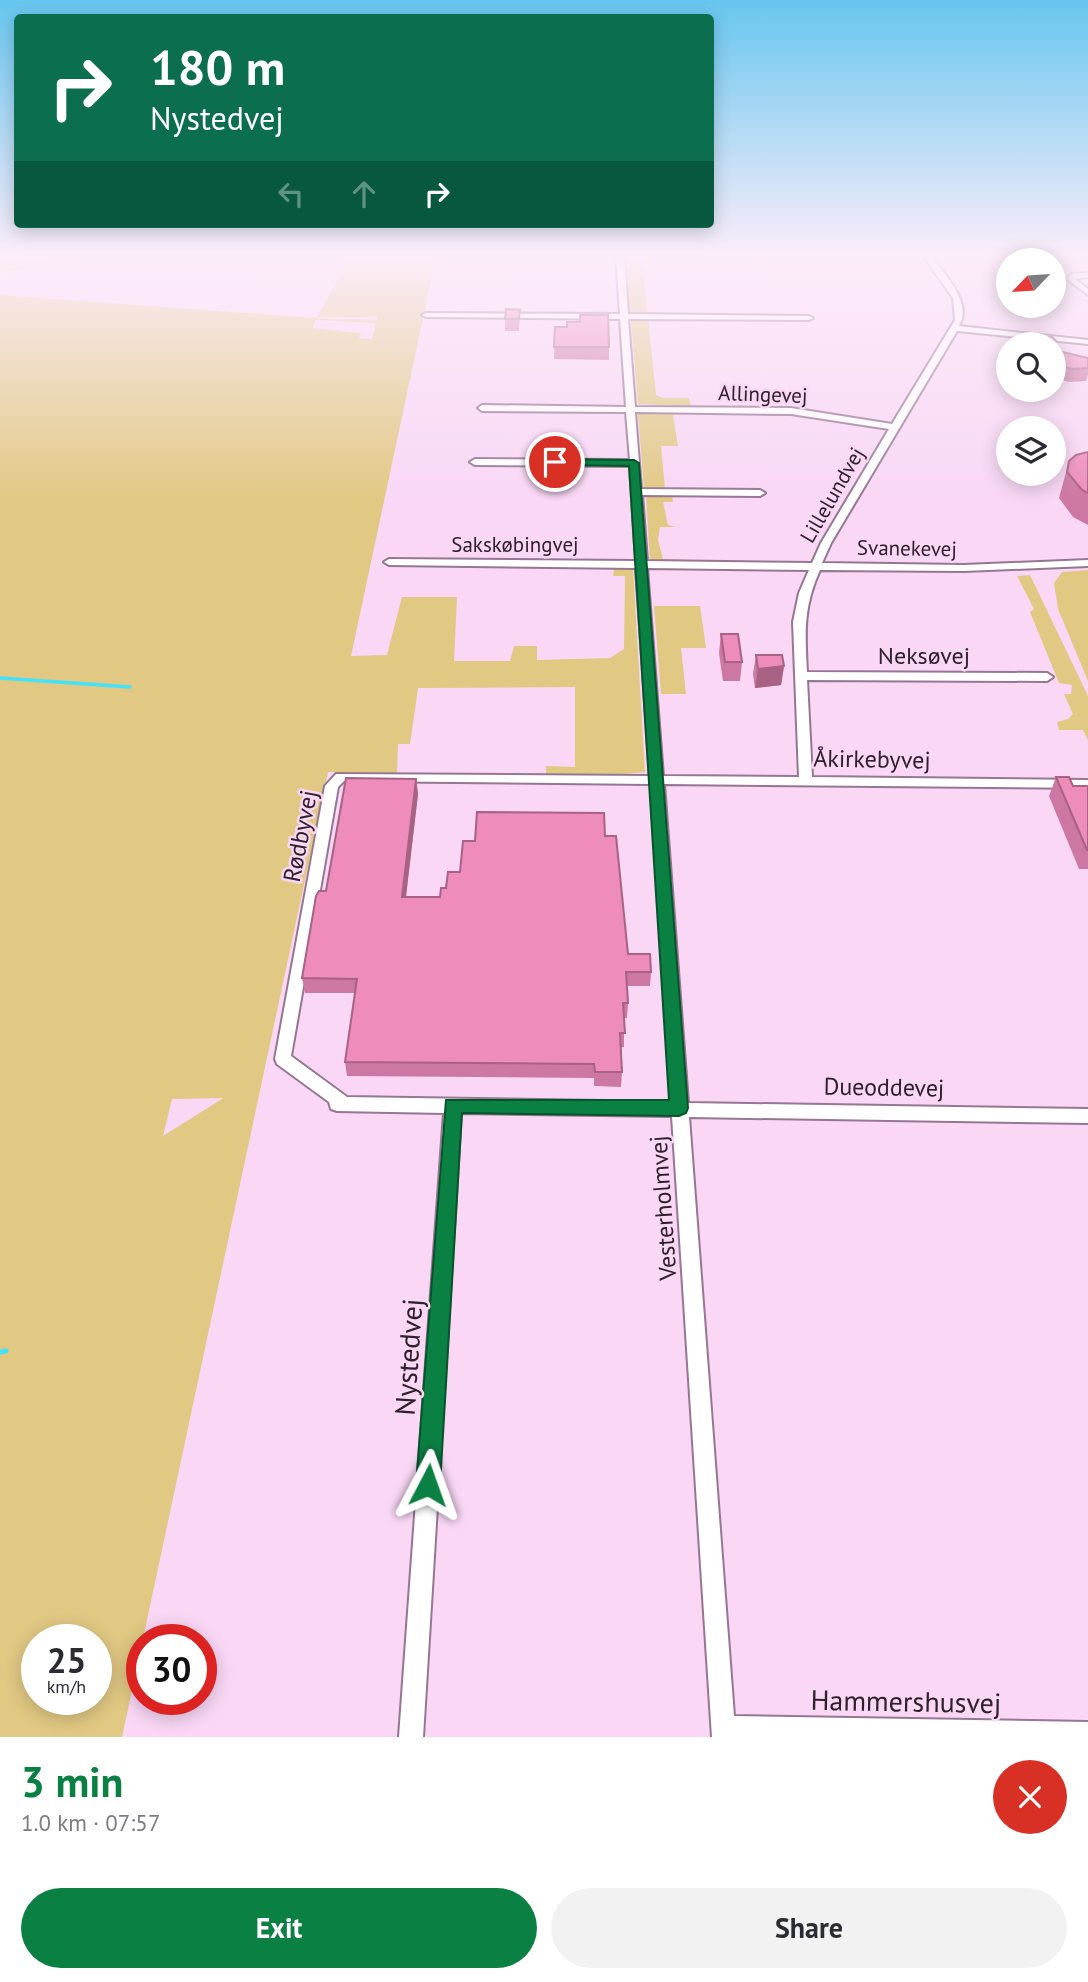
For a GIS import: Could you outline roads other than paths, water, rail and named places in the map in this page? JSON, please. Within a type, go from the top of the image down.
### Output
[{"type":"street","name":"Vesterholmvej","points":[[625,338],[724,1732]]},
{"type":"street","name":"Lillelundvej","points":[[806,781],[799,622],[804,593],[814,566],[949,338]]},
{"type":"street","points":[[1051,338],[1088,342]]},
{"type":"street","name":"Allingevej","points":[[482,408],[791,411],[894,427]]},
{"type":"street","points":[[475,462],[634,463]]},
{"type":"street","points":[[636,492],[760,494]]},
{"type":"street","name":"Sakskøbingvej","points":[[388,562],[640,564]]},
{"type":"street","name":"Svanekevej","points":[[640,564],[964,568],[1088,563]]},
{"type":"street","name":"Neksøvej","points":[[800,676],[1047,677]]},
{"type":"street","name":"Rødbyvej","points":[[453,1105],[338,1104],[283,1059],[332,786],[341,777],[657,780]]},
{"type":"street","name":"Åkirkebyvej","points":[[657,780],[1088,784]]},
{"type":"street","points":[[453,1105],[679,1108]]},
{"type":"street","name":"Nystedvej","points":[[411,1737],[453,1105]]},
{"type":"street","name":"Dueoddevej","points":[[679,1108],[1088,1116]]},
{"type":"street","name":"Hammershusvej","points":[[724,1732],[1088,1734]]},
{"type":"waterway","points":[[0,678],[130,687]]},
{"type":"waterway","points":[[0,1352],[6,1351]]}]
